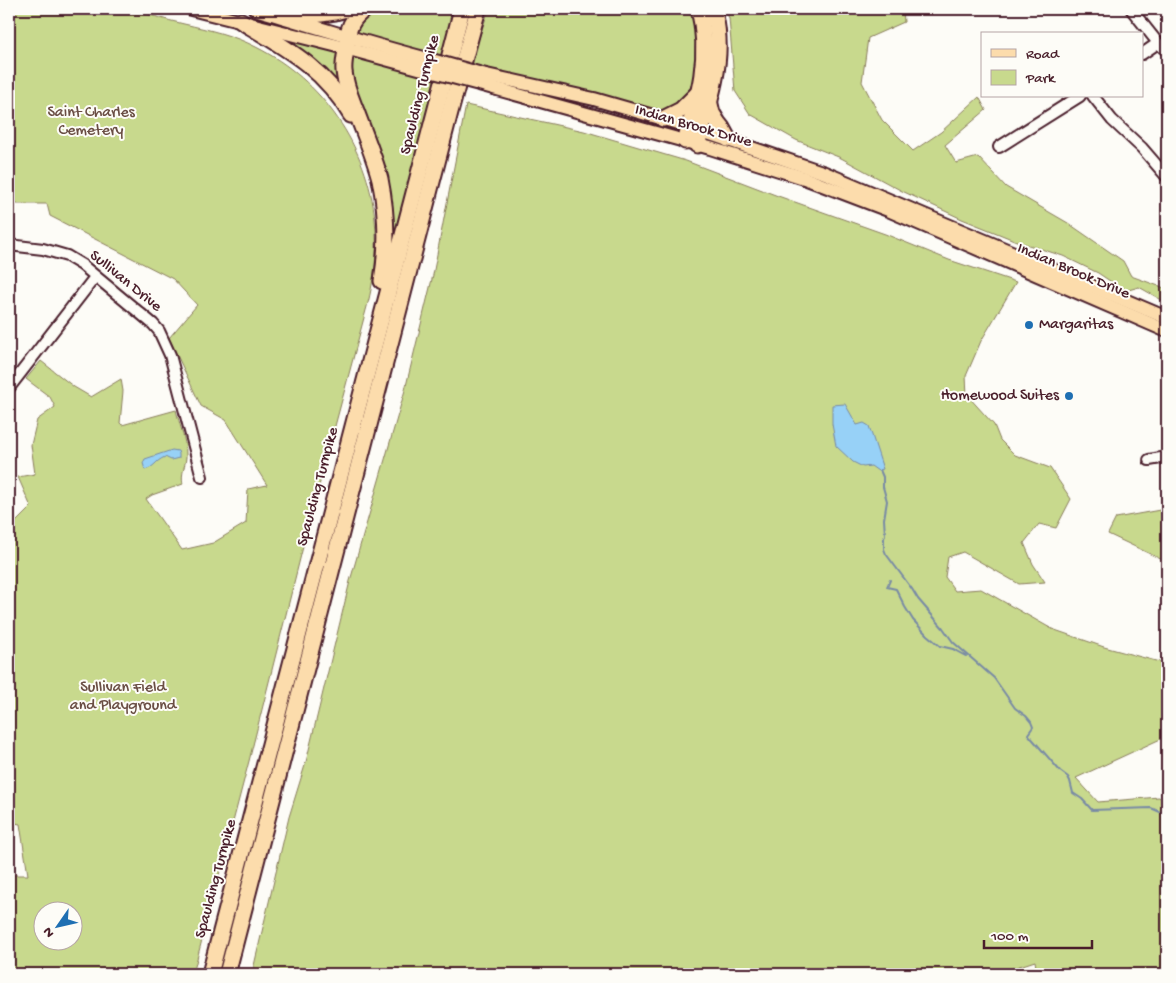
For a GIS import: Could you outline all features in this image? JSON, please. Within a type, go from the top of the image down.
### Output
[{"type":"highway","points":[[266,9],[314,16],[346,9]]},
{"type":"highway","points":[[365,9],[356,16],[348,30],[344,69],[346,84],[379,178],[384,204],[387,233],[385,266],[375,316],[375,342]]},
{"type":"highway","name":"Spaulding Turnpike","points":[[210,974],[462,9]]},
{"type":"highway","points":[[693,136],[704,96],[705,48],[700,9]]},
{"type":"highway","points":[[664,119],[704,96],[715,81],[719,42],[717,20],[713,9]]},
{"type":"highway","name":"Spaulding Turnpike","points":[[227,974],[447,122],[478,13]]},
{"type":"highway","points":[[242,21],[285,47],[315,70],[340,98],[364,132]]},
{"type":"highway","points":[[704,96],[728,139]]},
{"type":"main road","name":"Indian Brook Drive","points":[[192,9],[347,43],[693,136],[764,165],[864,201],[1167,331]]},
{"type":"main road","name":"Indian Brook Drive","points":[[255,9],[336,32],[347,43]]},
{"type":"main road","name":"Indian Brook Drive","points":[[481,79],[594,100],[664,119],[693,136],[728,139],[825,173],[1167,318]]},
{"type":"street","points":[[1131,9],[1158,43],[1167,51]]},
{"type":"street","points":[[1144,53],[1158,43]]},
{"type":"street","points":[[1000,147],[1077,98]]},
{"type":"street","points":[[1096,98],[1112,120],[1142,148],[1167,177]]},
{"type":"street","name":"Sullivan Drive","points":[[9,245],[43,249],[67,256],[82,265],[159,331],[170,355],[202,477]]},
{"type":"street","points":[[9,388],[95,277]]},
{"type":"street","points":[[1149,460],[1167,457]]},
{"type":"green space","points":[[9,9],[126,9],[221,33],[256,47],[280,61],[301,78],[321,97],[338,118],[352,142],[363,167],[371,193],[375,220],[376,250],[369,299],[308,527],[193,974],[9,974],[9,875],[28,875],[20,824],[9,822],[9,525],[11,527],[31,507],[18,477],[35,474],[31,445],[37,420],[55,407],[50,397],[26,379],[41,361],[74,387],[91,397],[121,379],[123,391],[120,423],[122,425],[176,410],[186,448],[182,476],[183,484],[146,499],[182,550],[213,543],[246,523],[248,489],[267,485],[226,420],[201,406],[169,338],[197,305],[173,279],[50,216],[47,204],[9,204]]},
{"type":"green space","points":[[375,9],[454,9],[441,57],[354,34],[362,19]]},
{"type":"green space","points":[[489,9],[694,9],[699,46],[694,81],[679,106],[661,113],[547,82],[470,64]]},
{"type":"green space","points":[[725,9],[903,9],[904,22],[868,38],[862,82],[882,120],[913,151],[941,132],[979,97],[986,110],[945,145],[956,163],[978,157],[1006,187],[1068,223],[1123,261],[1131,276],[1167,289],[1167,303],[1139,287],[1125,291],[1098,273],[1063,256],[1019,242],[962,219],[902,191],[841,158],[796,140],[750,114],[735,91],[729,18]]},
{"type":"green space","points":[[279,37],[340,52],[347,97]]},
{"type":"green space","points":[[350,57],[437,78],[392,247],[351,89]]},
{"type":"green space","points":[[466,105],[584,131],[686,161],[885,234],[949,260],[1016,282],[981,341],[966,376],[967,395],[994,425],[1000,440],[1015,455],[1050,468],[1071,499],[1056,528],[1039,524],[1024,543],[1033,564],[1045,582],[1019,584],[963,552],[948,557],[945,577],[955,591],[981,589],[1052,629],[1104,647],[1167,664],[1167,736],[1076,778],[1098,802],[1159,797],[1167,803],[1167,974],[1148,974],[1129,968],[1129,974],[1037,974],[1035,961],[995,974],[252,974],[289,817],[306,762],[350,581],[405,390],[433,275]]},
{"type":"green space","points":[[1167,506],[1167,562],[1108,534],[1116,518],[1160,510]]},
{"type":"water","points":[[845,404],[857,425],[864,423],[869,426],[883,469],[878,471],[871,466],[863,467],[853,462],[836,446],[832,424],[832,405]]},
{"type":"water","points":[[172,450],[178,451],[179,458],[171,460],[165,457],[145,470],[143,463],[145,459]]},
{"type":"waterway","points":[[880,470],[887,501],[884,519],[884,549],[886,554],[918,599],[953,642],[994,678],[1015,708],[1031,722],[1033,727],[1028,734],[1060,771],[1068,777],[1073,793],[1082,799],[1092,810],[1151,808],[1167,815]]},
{"type":"waterway","points":[[890,580],[887,587],[896,589],[913,620],[927,635],[940,646],[953,649],[966,656]]},
{"type":"place","name":"Margaritas","points":[[1029,325]]},
{"type":"place","name":"Homewood Suites","points":[[1069,396]]},
{"type":"park label","name":"Saint Charles Cemetery","points":[[91,122]]},
{"type":"park label","name":"Sullivan Field and Playground","points":[[123,697]]}]
